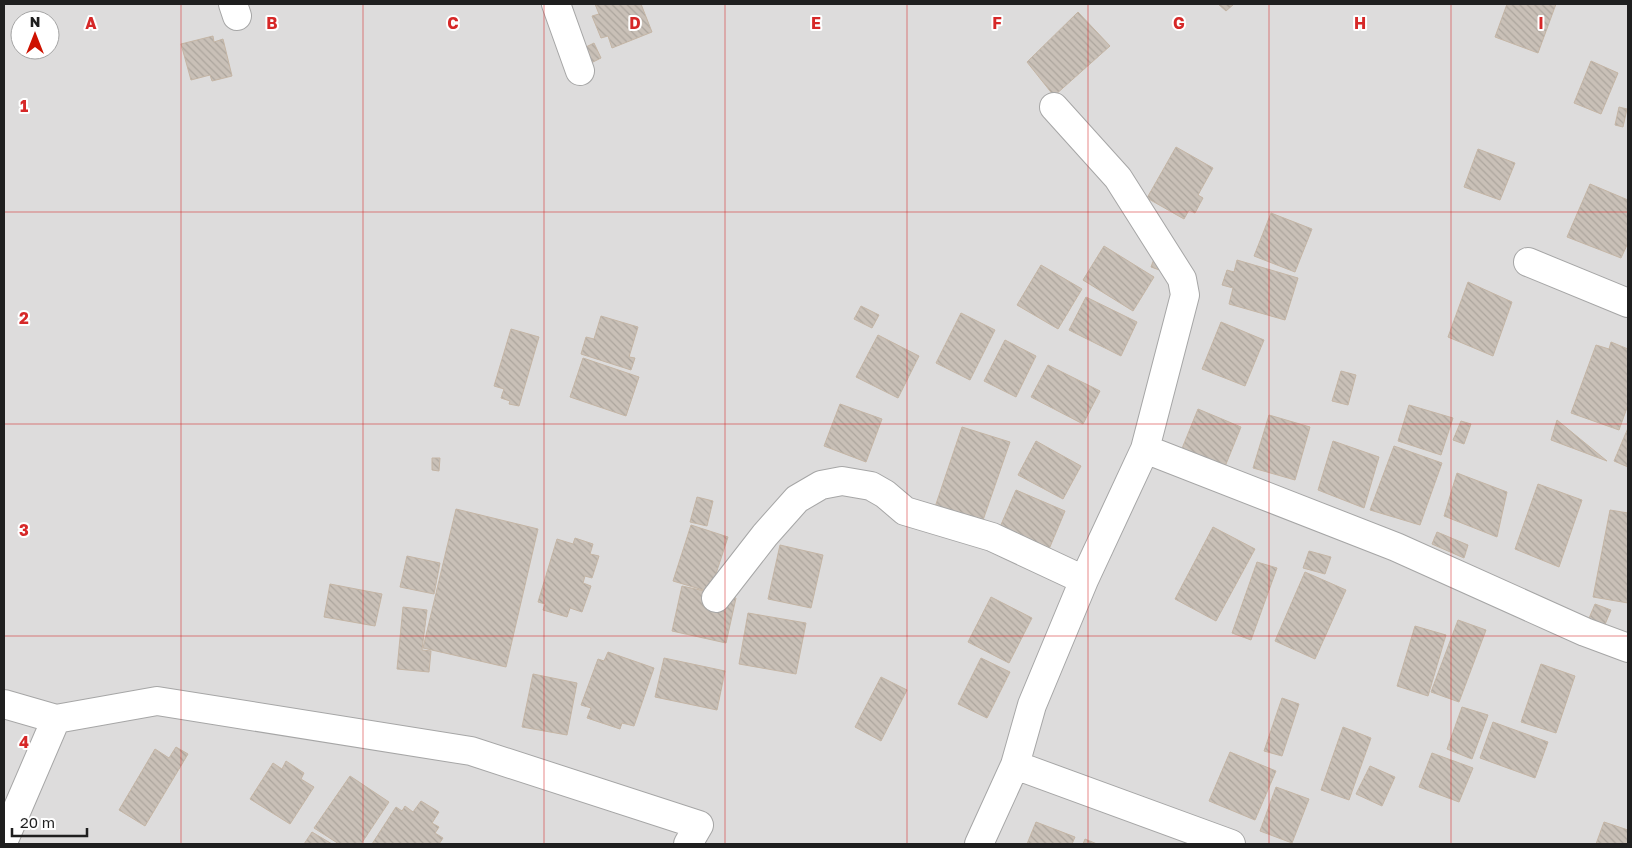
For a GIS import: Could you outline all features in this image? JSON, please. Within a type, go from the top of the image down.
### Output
[{"type":"street","points":[[556,4],[580,71]]},
{"type":"street","points":[[979,844],[1015,765],[1032,705],[1084,580],[1145,449],[1183,304],[1184,287],[1182,279],[1118,178],[1054,107]]},
{"type":"street","points":[[1528,262],[1628,303]]},
{"type":"street","points":[[1145,449],[1396,547],[1585,632],[1628,648]]},
{"type":"street","points":[[716,598],[764,535],[797,499],[821,485],[842,481],[871,486],[885,494],[905,511],[992,537],[1084,580]]},
{"type":"street","points":[[4,704],[56,719],[157,701],[471,751],[699,825],[688,844]]},
{"type":"street","points":[[4,840],[56,719]]},
{"type":"street","points":[[1015,765],[1231,844]]},
{"type":"shaded area","points":[[4,4],[1628,4],[1628,844],[4,844]]},
{"type":"building","points":[[595,4],[641,4],[652,32],[612,48],[608,36],[601,38],[592,16],[599,14]]},
{"type":"building","points":[[1218,4],[1234,4],[1226,11]]},
{"type":"building","points":[[1507,4],[1556,4],[1538,53],[1495,37]]},
{"type":"building","points":[[1078,12],[1110,46],[1054,96],[1027,62]]},
{"type":"building","points":[[213,36],[214,42],[223,39],[232,76],[212,81],[210,75],[191,80],[181,44]]},
{"type":"building","points":[[594,43],[601,58],[591,63],[584,48]]},
{"type":"building","points":[[1591,61],[1618,73],[1601,114],[1574,103]]},
{"type":"building","points":[[1619,107],[1627,109],[1623,127],[1615,125]]},
{"type":"building","points":[[1176,147],[1213,168],[1198,195],[1203,198],[1195,213],[1189,210],[1184,219],[1147,198]]},
{"type":"building","points":[[1478,149],[1515,163],[1500,200],[1464,187]]},
{"type":"building","points":[[1590,184],[1628,200],[1628,243],[1621,258],[1567,237]]},
{"type":"building","points":[[1271,213],[1312,229],[1295,272],[1254,256]]},
{"type":"building","points":[[1104,246],[1154,277],[1133,311],[1083,280]]},
{"type":"building","points":[[1154,259],[1165,272],[1151,267]]},
{"type":"building","points":[[1237,260],[1298,278],[1285,320],[1229,304],[1233,288],[1222,285],[1227,270],[1234,272]]},
{"type":"building","points":[[1041,265],[1082,289],[1058,329],[1017,305]]},
{"type":"building","points":[[1468,282],[1512,302],[1493,356],[1448,337]]},
{"type":"building","points":[[1086,297],[1137,322],[1121,356],[1069,330]]},
{"type":"building","points":[[861,306],[879,315],[872,328],[854,319]]},
{"type":"building","points":[[961,313],[995,330],[970,380],[936,363]]},
{"type":"building","points":[[601,316],[638,327],[629,357],[635,358],[631,370],[581,354],[586,337],[594,339]]},
{"type":"building","points":[[1221,322],[1264,340],[1245,386],[1202,369]]},
{"type":"building","points":[[511,329],[539,337],[519,406],[509,404],[510,401],[501,398],[504,389],[494,386]]},
{"type":"building","points":[[878,335],[919,356],[898,398],[856,377]]},
{"type":"building","points":[[1005,340],[1036,356],[1016,397],[984,381]]},
{"type":"building","points":[[1611,342],[1628,349],[1628,405],[1619,430],[1571,413],[1596,345],[1609,349]]},
{"type":"building","points":[[583,358],[639,377],[626,416],[570,397]]},
{"type":"building","points":[[1048,365],[1100,391],[1083,424],[1031,397]]},
{"type":"building","points":[[1341,371],[1356,375],[1348,405],[1332,401]]},
{"type":"building","points":[[840,404],[882,419],[866,462],[824,446]]},
{"type":"building","points":[[1409,405],[1453,418],[1441,455],[1398,441]]},
{"type":"building","points":[[1198,409],[1241,427],[1224,469],[1181,451]]},
{"type":"building","points":[[1269,415],[1310,427],[1295,480],[1253,468]]},
{"type":"building","points":[[1557,420],[1607,461],[1551,440]]},
{"type":"building","points":[[1461,421],[1471,424],[1464,444],[1453,440]]},
{"type":"building","points":[[962,427],[1010,442],[981,526],[934,510]]},
{"type":"building","points":[[1628,428],[1628,467],[1614,461]]},
{"type":"building","points":[[1036,441],[1081,466],[1063,499],[1018,475]]},
{"type":"building","points":[[1333,441],[1379,457],[1364,508],[1318,490]]},
{"type":"building","points":[[1394,446],[1442,463],[1420,525],[1370,510]]},
{"type":"building","points":[[432,458],[440,458],[439,471],[432,470]]},
{"type":"building","points":[[1457,473],[1507,492],[1497,537],[1444,516]]},
{"type":"building","points":[[1538,484],[1582,500],[1559,567],[1515,549]]},
{"type":"building","points":[[1016,490],[1065,511],[1047,554],[997,534]]},
{"type":"building","points":[[697,497],[713,501],[707,526],[690,522]]},
{"type":"building","points":[[456,509],[538,529],[506,667],[423,648]]},
{"type":"building","points":[[1610,510],[1628,513],[1628,603],[1593,597]]},
{"type":"building","points":[[691,525],[728,537],[710,592],[673,581]]},
{"type":"building","points":[[1213,527],[1255,549],[1216,621],[1175,599]]},
{"type":"building","points":[[1437,532],[1468,545],[1464,558],[1432,544]]},
{"type":"building","points":[[575,538],[593,544],[590,554],[599,556],[592,578],[585,576],[583,583],[591,586],[582,612],[570,608],[567,617],[543,610],[545,604],[538,602],[557,539],[573,544]]},
{"type":"building","points":[[780,545],[823,555],[811,608],[768,599]]},
{"type":"building","points":[[1309,551],[1331,557],[1325,574],[1303,568]]},
{"type":"building","points":[[407,556],[440,563],[434,594],[400,587]]},
{"type":"building","points":[[1257,562],[1277,568],[1251,640],[1232,633]]},
{"type":"building","points":[[1305,572],[1346,590],[1315,659],[1275,641]]},
{"type":"building","points":[[330,584],[382,594],[375,626],[324,617]]},
{"type":"building","points":[[682,586],[736,598],[726,643],[672,631]]},
{"type":"building","points":[[991,597],[1032,618],[1009,663],[968,642]]},
{"type":"building","points":[[1595,604],[1611,610],[1601,634],[1585,628]]},
{"type":"building","points":[[403,607],[427,610],[422,650],[431,651],[429,672],[397,669]]},
{"type":"building","points":[[748,613],[806,623],[796,674],[739,664]]},
{"type":"building","points":[[1458,620],[1486,630],[1459,702],[1431,692]]},
{"type":"building","points":[[1415,626],[1446,635],[1428,696],[1397,686]]},
{"type":"building","points":[[608,652],[654,668],[634,726],[622,723],[620,729],[587,718],[591,708],[581,705],[598,659],[604,661]]},
{"type":"building","points":[[664,658],[725,671],[717,710],[655,697]]},
{"type":"building","points":[[981,658],[1010,672],[987,718],[958,704]]},
{"type":"building","points":[[1541,664],[1575,676],[1556,733],[1521,722]]},
{"type":"building","points":[[533,674],[577,683],[567,735],[522,727]]},
{"type":"building","points":[[881,677],[907,690],[881,741],[855,727]]},
{"type":"building","points":[[1282,698],[1299,704],[1282,756],[1264,751]]},
{"type":"building","points":[[1462,707],[1488,715],[1472,759],[1447,749]]},
{"type":"building","points":[[1493,722],[1548,742],[1535,778],[1480,758]]},
{"type":"building","points":[[1343,727],[1371,738],[1349,800],[1321,790]]},
{"type":"building","points":[[176,747],[188,754],[145,826],[119,810],[155,749],[169,758]]},
{"type":"building","points":[[1230,752],[1276,771],[1255,820],[1209,801]]},
{"type":"building","points":[[1432,753],[1473,768],[1459,802],[1419,787]]},
{"type":"building","points":[[286,761],[304,773],[301,779],[314,787],[290,824],[250,799],[273,763],[282,769]]},
{"type":"building","points":[[1370,766],[1395,777],[1382,806],[1356,794]]},
{"type":"building","points":[[350,776],[389,802],[361,844],[339,844],[314,828]]},
{"type":"building","points":[[1276,787],[1309,799],[1292,843],[1260,831]]},
{"type":"building","points":[[421,801],[439,812],[432,823],[439,827],[435,833],[443,838],[439,844],[372,844],[396,807],[402,811],[405,806],[413,812]]},
{"type":"building","points":[[1036,822],[1075,837],[1072,844],[1027,844]]},
{"type":"building","points":[[1604,822],[1628,830],[1628,844],[1596,844]]},
{"type":"building","points":[[312,832],[332,844],[304,844]]},
{"type":"building","points":[[1085,839],[1097,844],[1083,844]]}]
